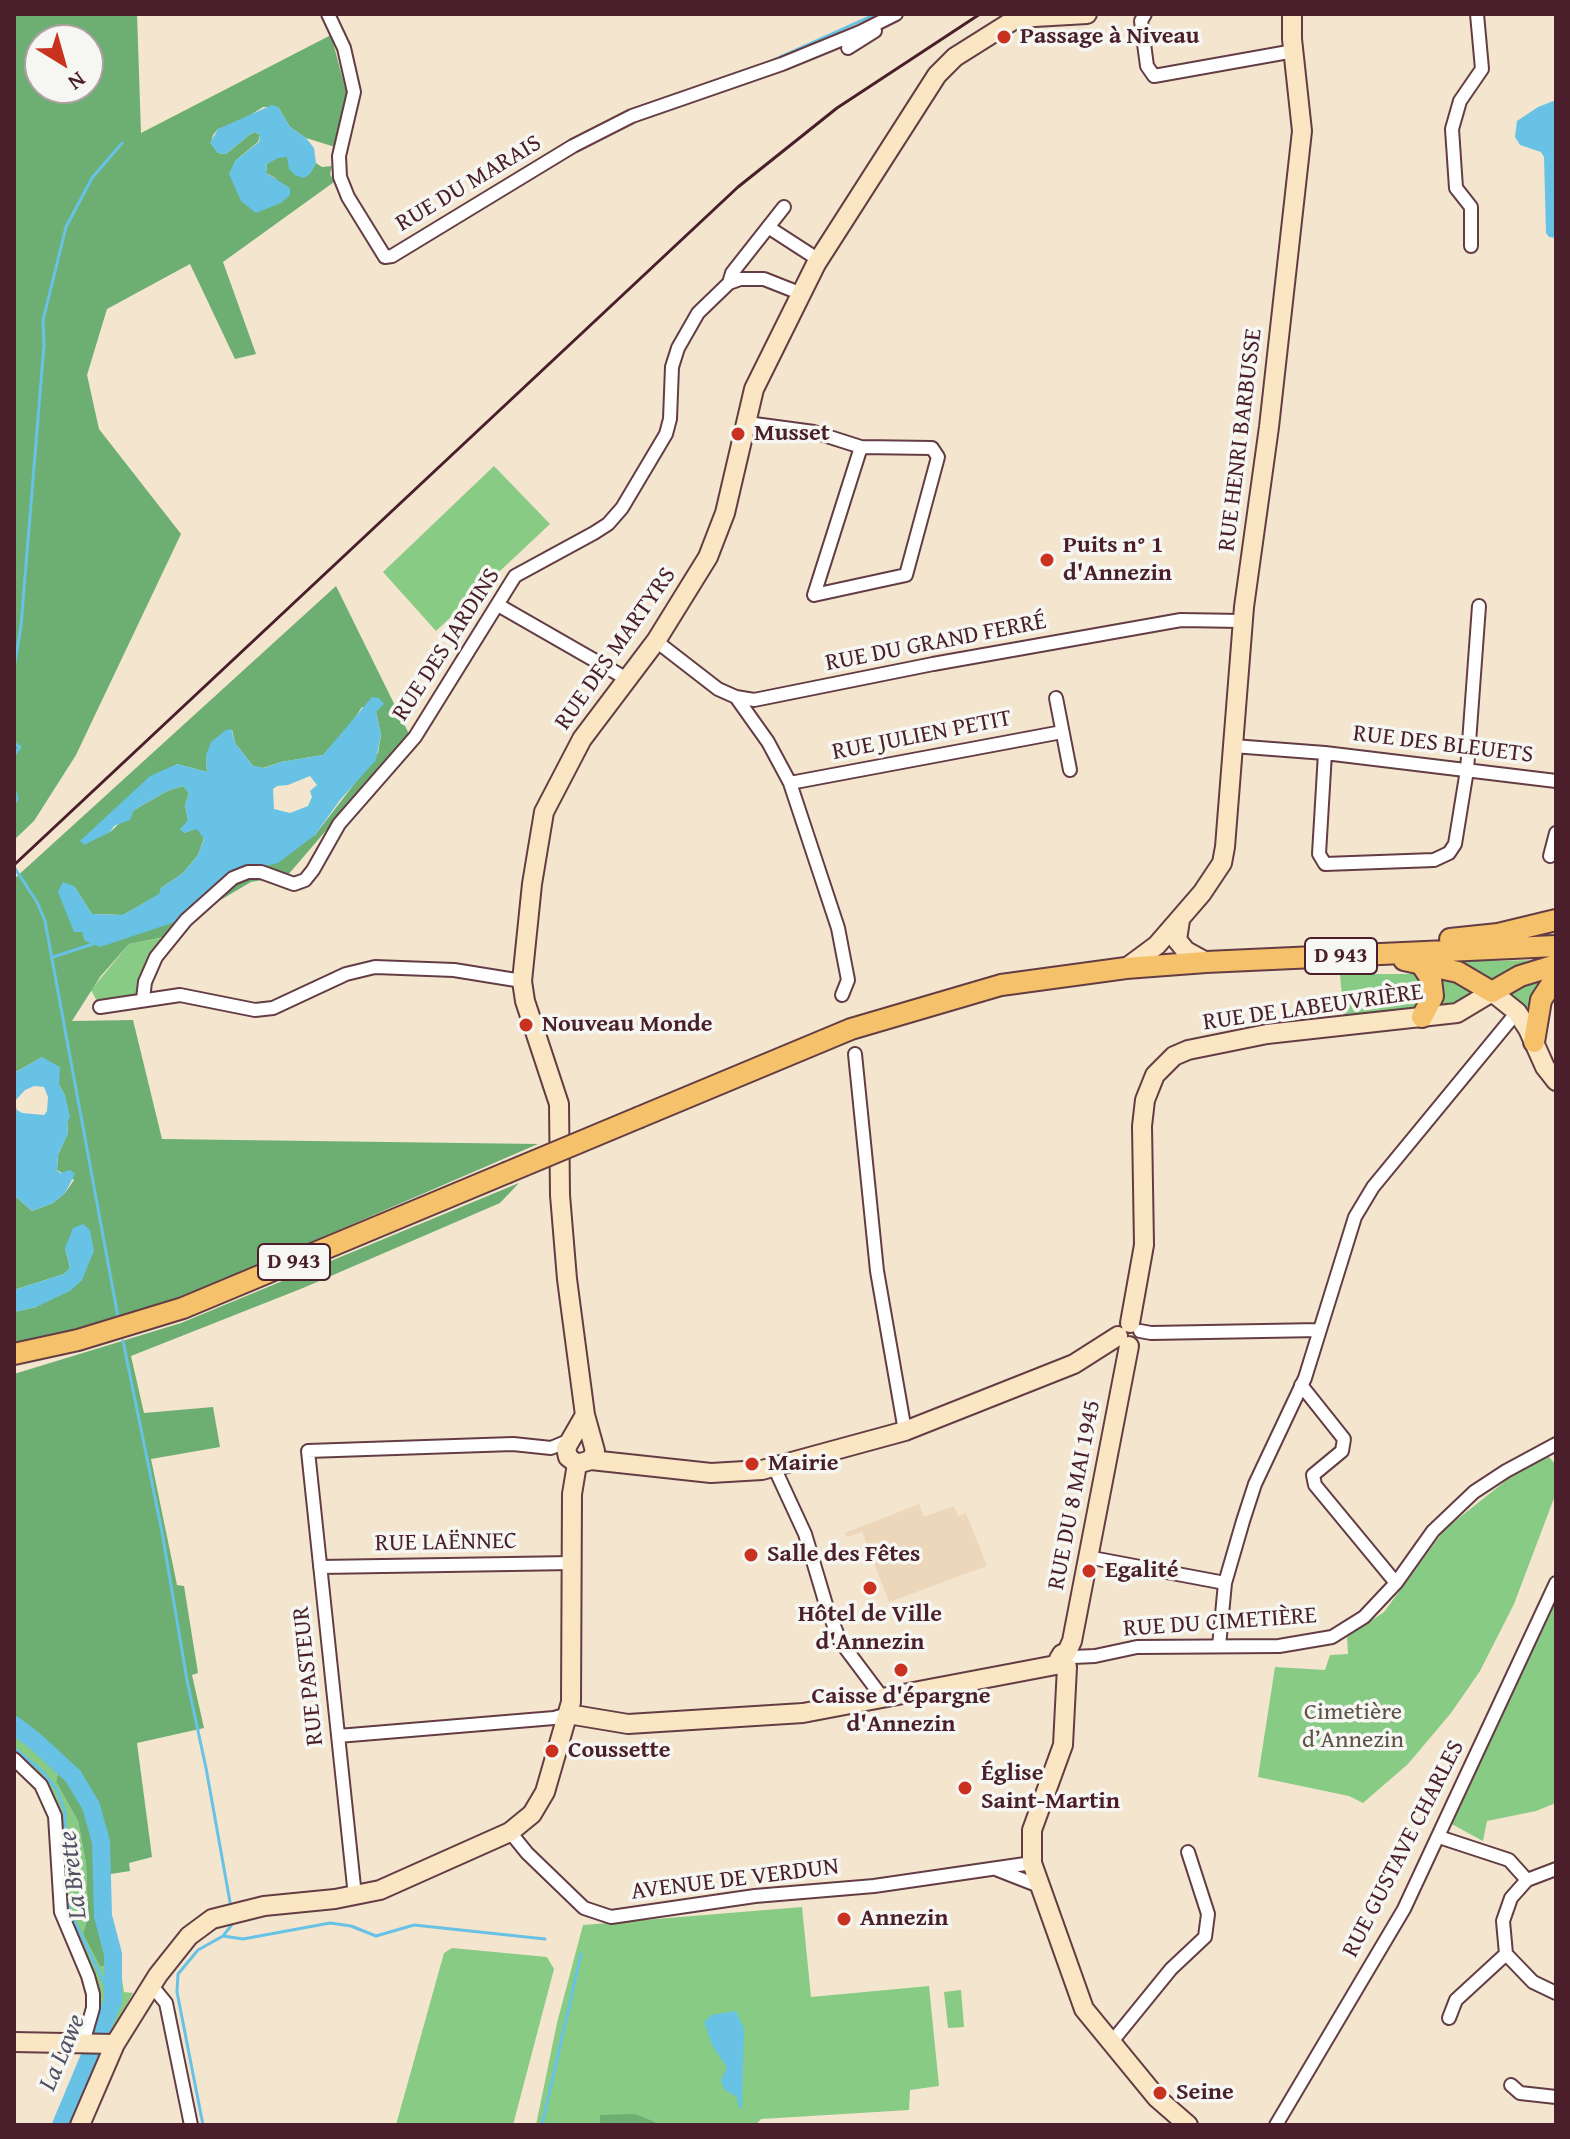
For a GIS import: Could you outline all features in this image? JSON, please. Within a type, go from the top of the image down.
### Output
[{"type":"main road","points":[[1381,954],[1394,945],[1498,934],[1556,920]]},
{"type":"main road","name":"D 943","points":[[14,1363],[183,1308],[851,1029],[922,1006],[1001,985],[1126,968],[1556,946]]},
{"type":"main road","points":[[1381,954],[1458,972],[1492,992],[1520,976],[1556,965]]},
{"type":"main road","points":[[1421,964],[1431,979],[1433,996],[1422,1017]]},
{"type":"main road","points":[[1534,1042],[1541,1000],[1556,977]]},
{"type":"main road","name":"D 943","points":[[14,1354],[78,1340]]},
{"type":"street","name":"RUE DU MARAIS","points":[[328,14],[344,48],[354,92],[354,103],[339,156],[340,177],[348,197],[385,257],[392,256],[632,116],[820,50],[896,14]]},
{"type":"street","points":[[848,48],[896,14]]},
{"type":"street","name":"RUE DES MARTYRS","points":[[577,1449],[585,1415],[567,1279],[560,1195],[559,1104],[525,1001],[522,981],[532,884],[544,812],[582,739],[656,641],[708,557],[718,535],[754,389],[819,260],[941,70],[955,57],[1017,16],[1087,14]]},
{"type":"street","points":[[1145,14],[1141,21],[1147,66],[1154,76],[1293,45]]},
{"type":"street","name":"RUE HENRI BARBUSSE","points":[[1126,968],[1157,945],[1180,920],[1216,874],[1225,847],[1242,621],[1269,427],[1302,131],[1293,45],[1285,14]]},
{"type":"street","points":[[1471,246],[1471,207],[1456,188],[1452,129],[1460,101],[1482,69],[1477,14]]},
{"type":"street","name":"RUE DES JARDINS","points":[[143,999],[145,982],[156,957],[186,920],[233,878],[248,872],[261,872],[294,884],[305,880],[339,824],[415,737],[515,576],[594,533],[608,524],[622,508],[666,434],[670,419],[672,367],[678,348],[698,313],[729,283],[732,273],[784,207]]},
{"type":"street","points":[[768,227],[819,260]]},
{"type":"street","points":[[729,283],[752,277],[802,294]]},
{"type":"street","points":[[747,423],[814,432],[861,447],[932,448],[938,457],[906,575],[814,595],[861,447]]},
{"type":"street","points":[[498,605],[627,679]]},
{"type":"street","points":[[1325,753],[1319,854],[1325,864],[1434,860],[1449,853],[1455,844],[1467,770],[1479,606]]},
{"type":"street","name":"RUE DU GRAND FERRÉ","points":[[736,697],[754,700],[933,664],[1181,620],[1242,621]]},
{"type":"street","points":[[656,641],[718,689],[736,697],[768,742],[790,783],[838,928],[848,980],[842,995]]},
{"type":"street","points":[[1056,698],[1070,770]]},
{"type":"street","name":"RUE JULIEN PETIT","points":[[790,783],[1062,732]]},
{"type":"street","name":"RUE DES BLEUETS","points":[[1233,746],[1325,753],[1556,781]]},
{"type":"street","points":[[1550,856],[1556,833]]},
{"type":"street","points":[[1180,920],[1177,940],[1186,951],[1206,962]]},
{"type":"street","points":[[100,1007],[180,995],[255,1010],[273,1008],[346,974],[375,967],[454,970],[522,981]]},
{"type":"street","points":[[1492,992],[1517,1012],[1545,1067],[1556,1081]]},
{"type":"street","name":"RUE DE LABEUVRIÈRE","points":[[1129,1334],[1144,1245],[1142,1126],[1145,1100],[1155,1075],[1174,1056],[1188,1050],[1267,1034],[1457,1013],[1492,992]]},
{"type":"street","points":[[1219,1646],[1225,1583],[1255,1484],[1301,1385],[1355,1217],[1373,1187],[1517,1012]]},
{"type":"street","points":[[855,1054],[877,1271],[905,1431]]},
{"type":"street","points":[[80,2125],[112,2044],[176,1950],[212,1919],[264,1906],[355,1896],[393,1885],[510,1832],[532,1814],[545,1792],[568,1714],[573,1636],[572,1494],[577,1449],[617,1461],[711,1473],[750,1472],[905,1431],[1074,1364],[1129,1334],[1319,1330]]},
{"type":"street","name":"RUE DU 8 MAI 1945","points":[[1031,1874],[1032,1830],[1063,1745],[1067,1660],[1129,1334]]},
{"type":"street","points":[[1301,1385],[1344,1439],[1342,1451],[1313,1475],[1315,1485],[1396,1583]]},
{"type":"street","name":"RUE PASTEUR","points":[[355,1896],[308,1451],[513,1444],[577,1449]]},
{"type":"street","name":"RUE DU CIMETIÈRE","points":[[1067,1660],[1137,1647],[1293,1645],[1332,1637],[1364,1617],[1396,1583],[1433,1531],[1474,1492],[1556,1444]]},
{"type":"street","points":[[774,1467],[805,1534],[840,1641],[882,1697]]},
{"type":"street","points":[[1087,1557],[1225,1583]]},
{"type":"street","name":"RUE LAËNNEC","points":[[320,1567],[573,1563]]},
{"type":"street","name":"RUE GUSTAVE CHARLES","points":[[1276,2125],[1404,1909],[1556,1583]]},
{"type":"street","points":[[338,1736],[554,1718],[568,1714],[628,1724],[803,1713],[1067,1660]]},
{"type":"street","points":[[14,1759],[41,1785],[55,1816],[61,1912],[93,1994],[85,2043]]},
{"type":"street","name":"AVENUE DE VERDUN","points":[[510,1832],[527,1853],[584,1908],[611,1917],[755,1896],[874,1886],[998,1870],[1031,1874]]},
{"type":"street","points":[[1439,1837],[1509,1860],[1527,1880]]},
{"type":"street","points":[[1110,2044],[1171,1969],[1205,1937],[1208,1914],[1188,1852]]},
{"type":"street","name":"AVENUE DE VERDUN","points":[[998,1870],[1009,1865],[1031,1874]]},
{"type":"street","points":[[1556,1869],[1527,1880],[1511,1898],[1503,1921],[1506,1954],[1533,1982],[1556,1993]]},
{"type":"street","points":[[1031,1874],[1084,2009],[1157,2098],[1188,2125]]},
{"type":"street","points":[[1449,2018],[1456,2000],[1506,1954]]},
{"type":"street","points":[[150,1988],[166,2003],[191,2125]]},
{"type":"street","points":[[14,2042],[112,2044]]},
{"type":"street","points":[[1511,2085],[1520,2093],[1556,2097]]},
{"type":"street","points":[[1157,2098],[1166,2125]]},
{"type":"shaded area","points":[[919,1504],[924,1517],[954,1506],[958,1516],[966,1513],[987,1566],[889,1602],[862,1532],[847,1537],[845,1533]]},
{"type":"green space","points":[[14,14],[137,14],[141,133],[331,35],[347,95],[335,147],[306,138],[290,127],[278,107],[263,107],[241,121],[218,129],[211,143],[218,153],[226,154],[255,132],[260,135],[258,142],[235,161],[279,180],[266,173],[267,164],[278,157],[287,157],[310,173],[316,163],[322,167],[332,166],[330,174],[334,182],[223,262],[256,354],[235,359],[190,264],[107,309],[87,375],[99,429],[181,534],[76,755],[34,821],[14,840]]},
{"type":"green space","points":[[494,466],[550,524],[436,631],[383,572]]},
{"type":"green space","points":[[336,586],[409,734],[287,876],[251,882],[217,902],[179,934],[129,944],[100,977],[72,1021],[133,1020],[162,1139],[538,1144],[214,1284],[138,1312],[14,1348],[14,1312],[36,1307],[82,1280],[65,1248],[70,1268],[64,1274],[14,1290],[14,1195],[32,1211],[53,1203],[74,1180],[57,1170],[58,1155],[68,1133],[65,1095],[42,1057],[14,1073],[14,879]],"holes":[[[362,707],[376,712],[381,734],[378,753],[315,835],[233,873],[201,896],[184,918],[85,941],[74,886],[92,914],[123,915],[160,894],[161,888],[183,873],[198,855],[204,838],[197,828],[184,833],[188,820],[185,805],[189,793],[183,786],[167,791],[134,810],[110,832],[80,841],[177,764],[207,772],[206,755],[232,730],[235,743],[253,766],[263,768],[323,755]]]},
{"type":"green space","points":[[160,938],[167,944],[134,1001],[100,1007],[91,990],[129,944]]},
{"type":"green space","points":[[1556,960],[1492,986],[1461,969],[1464,961]]},
{"type":"green space","points":[[1556,968],[1532,1024],[1503,987]]},
{"type":"green space","points":[[1431,970],[1474,989],[1453,1007],[1429,1010]]},
{"type":"green space","points":[[1340,974],[1416,974],[1428,982],[1422,1006],[1409,1013],[1344,1021]]},
{"type":"green space","points":[[519,1183],[500,1203],[303,1288],[131,1356],[144,1413],[213,1407],[220,1447],[151,1459],[177,1585],[184,1586],[198,1673],[192,1675],[204,1728],[137,1743],[152,1857],[129,1863],[130,1871],[104,1875],[107,1927],[117,1962],[100,1967],[83,1934],[88,1916],[86,1863],[78,1821],[56,1782],[59,1768],[14,1728],[14,1374],[181,1323]]},
{"type":"green space","name":"Cimetière d’Annezin","points":[[1548,1456],[1556,1465],[1556,1493],[1514,1604],[1480,1671],[1451,1713],[1408,1764],[1363,1803],[1349,1796],[1258,1777],[1275,1667],[1325,1670],[1330,1655],[1348,1654],[1347,1637],[1384,1612],[1445,1529],[1508,1479]]},
{"type":"green space","points":[[1556,1589],[1556,1803],[1536,1811],[1487,1821],[1483,1841],[1446,1821]]},
{"type":"green space","points":[[14,1728],[59,1768],[56,1782],[78,1821],[86,1863],[88,1916],[83,1934],[100,1967],[115,1962],[118,1973],[121,1973],[124,1992],[133,1993],[111,2032],[94,2028],[100,2010],[97,1986],[63,1912],[58,1813],[14,1755]]},
{"type":"green space","points":[[802,1907],[811,1997],[929,1986],[939,2086],[910,2090],[909,2110],[761,2119],[756,2125],[536,2125],[557,2023],[583,1925]]},
{"type":"green space","points":[[452,1948],[547,1957],[554,1969],[513,2125],[396,2125],[444,1953]]},
{"type":"green space","points":[[961,1990],[964,2027],[948,2028],[944,1992]]},
{"type":"green space","points":[[635,2114],[656,2125],[582,2125],[600,2123],[600,2115]]},
{"type":"water","points":[[1556,100],[1556,238],[1546,233],[1544,157],[1541,152],[1520,145],[1515,137],[1517,121]]},
{"type":"water","points":[[272,105],[278,107],[290,127],[314,148],[316,163],[304,178],[289,169],[287,157],[267,164],[266,173],[290,188],[290,195],[281,203],[256,213],[241,201],[229,174],[235,161],[259,142],[260,135],[255,132],[249,135],[226,154],[218,153],[210,143],[218,129]]},
{"type":"water","points":[[372,697],[379,698],[384,704],[376,712],[381,734],[376,760],[340,800],[315,835],[278,863],[233,873],[201,896],[184,918],[100,947],[85,941],[82,932],[74,932],[58,892],[63,882],[74,886],[92,914],[123,915],[159,894],[161,888],[183,873],[198,855],[204,839],[197,829],[184,833],[180,829],[188,820],[185,805],[189,793],[183,786],[167,791],[134,810],[130,820],[114,826],[110,832],[84,845],[80,841],[150,776],[177,764],[207,772],[206,755],[211,742],[231,729],[235,743],[253,766],[264,768],[323,755]],"holes":[[[310,776],[317,785],[310,791],[312,797],[308,806],[290,813],[274,809],[273,789],[277,786]]]},
{"type":"water","points":[[42,1057],[60,1067],[59,1085],[70,1116],[68,1133],[58,1155],[57,1170],[60,1173],[70,1170],[75,1174],[65,1193],[53,1203],[32,1211],[14,1195],[14,1103],[22,1113],[44,1115],[48,1097],[44,1087],[34,1086],[25,1090],[14,1102],[14,1073]]},
{"type":"water","points":[[83,1224],[90,1230],[94,1251],[82,1280],[70,1291],[36,1307],[14,1312],[14,1290],[64,1274],[70,1268],[65,1248],[73,1228]]},
{"type":"water","points":[[736,2011],[744,2029],[742,2110],[737,2097],[724,2089],[721,2080],[727,2067],[713,2047],[704,2022],[712,2015]]},
{"type":"waterway","points":[[769,62],[876,14]]},
{"type":"waterway","name":"La Brette","points":[[14,668],[21,626],[44,345],[43,320],[66,227],[92,178],[122,143]]},
{"type":"waterway","name":"La Brette","points":[[14,743],[20,747],[14,755]]},
{"type":"waterway","name":"La Brette","points":[[14,788],[17,799],[14,803]]},
{"type":"waterway","points":[[14,867],[37,902],[45,921],[118,1317]]},
{"type":"waterway","points":[[53,957],[93,944]]},
{"type":"waterway","points":[[123,1341],[162,1532],[230,1902]]},
{"type":"waterway","name":"La Brette","points":[[14,1725],[73,1776],[91,1806],[101,1842],[103,1916],[113,1954],[113,2001],[61,2125]]},
{"type":"waterway","points":[[14,1748],[43,1772],[57,1790],[65,1812],[65,1894],[70,1912],[113,2001]]},
{"type":"waterway","points":[[203,2125],[177,1992],[178,1974],[198,1950],[223,1936],[234,1922]]},
{"type":"waterway","points":[[223,1936],[243,1939],[330,1923],[351,1926],[376,1936],[414,1925],[545,1939]]},
{"type":"waterway","points":[[542,2125],[581,1954]]},
{"type":"railway","points":[[14,865],[738,187],[837,108],[980,14]]},
{"type":"place","name":"Passage à Niveau","points":[[1004,37]]},
{"type":"place","name":"Musset","points":[[738,434]]},
{"type":"place","name":"Puits n° 1 d'Annezin","points":[[1047,560]]},
{"type":"place","name":"Nouveau Monde","points":[[526,1025]]},
{"type":"place","name":"Mairie","points":[[752,1464]]},
{"type":"place","name":"Salle des Fêtes","points":[[751,1555]]},
{"type":"place","name":"Egalité","points":[[1089,1571]]},
{"type":"place","name":"Hôtel de Ville d'Annezin","points":[[870,1588]]},
{"type":"place","name":"Caisse d'épargne d'Annezin","points":[[901,1670]]},
{"type":"place","name":"Coussette","points":[[552,1751]]},
{"type":"place","name":"Église Saint-Martin","points":[[965,1788]]},
{"type":"place","name":"Annezin","points":[[844,1919]]},
{"type":"place","name":"Seine","points":[[1160,2093]]},
{"type":"water label","name":"La Lawe","points":[[63,2053]]}]
